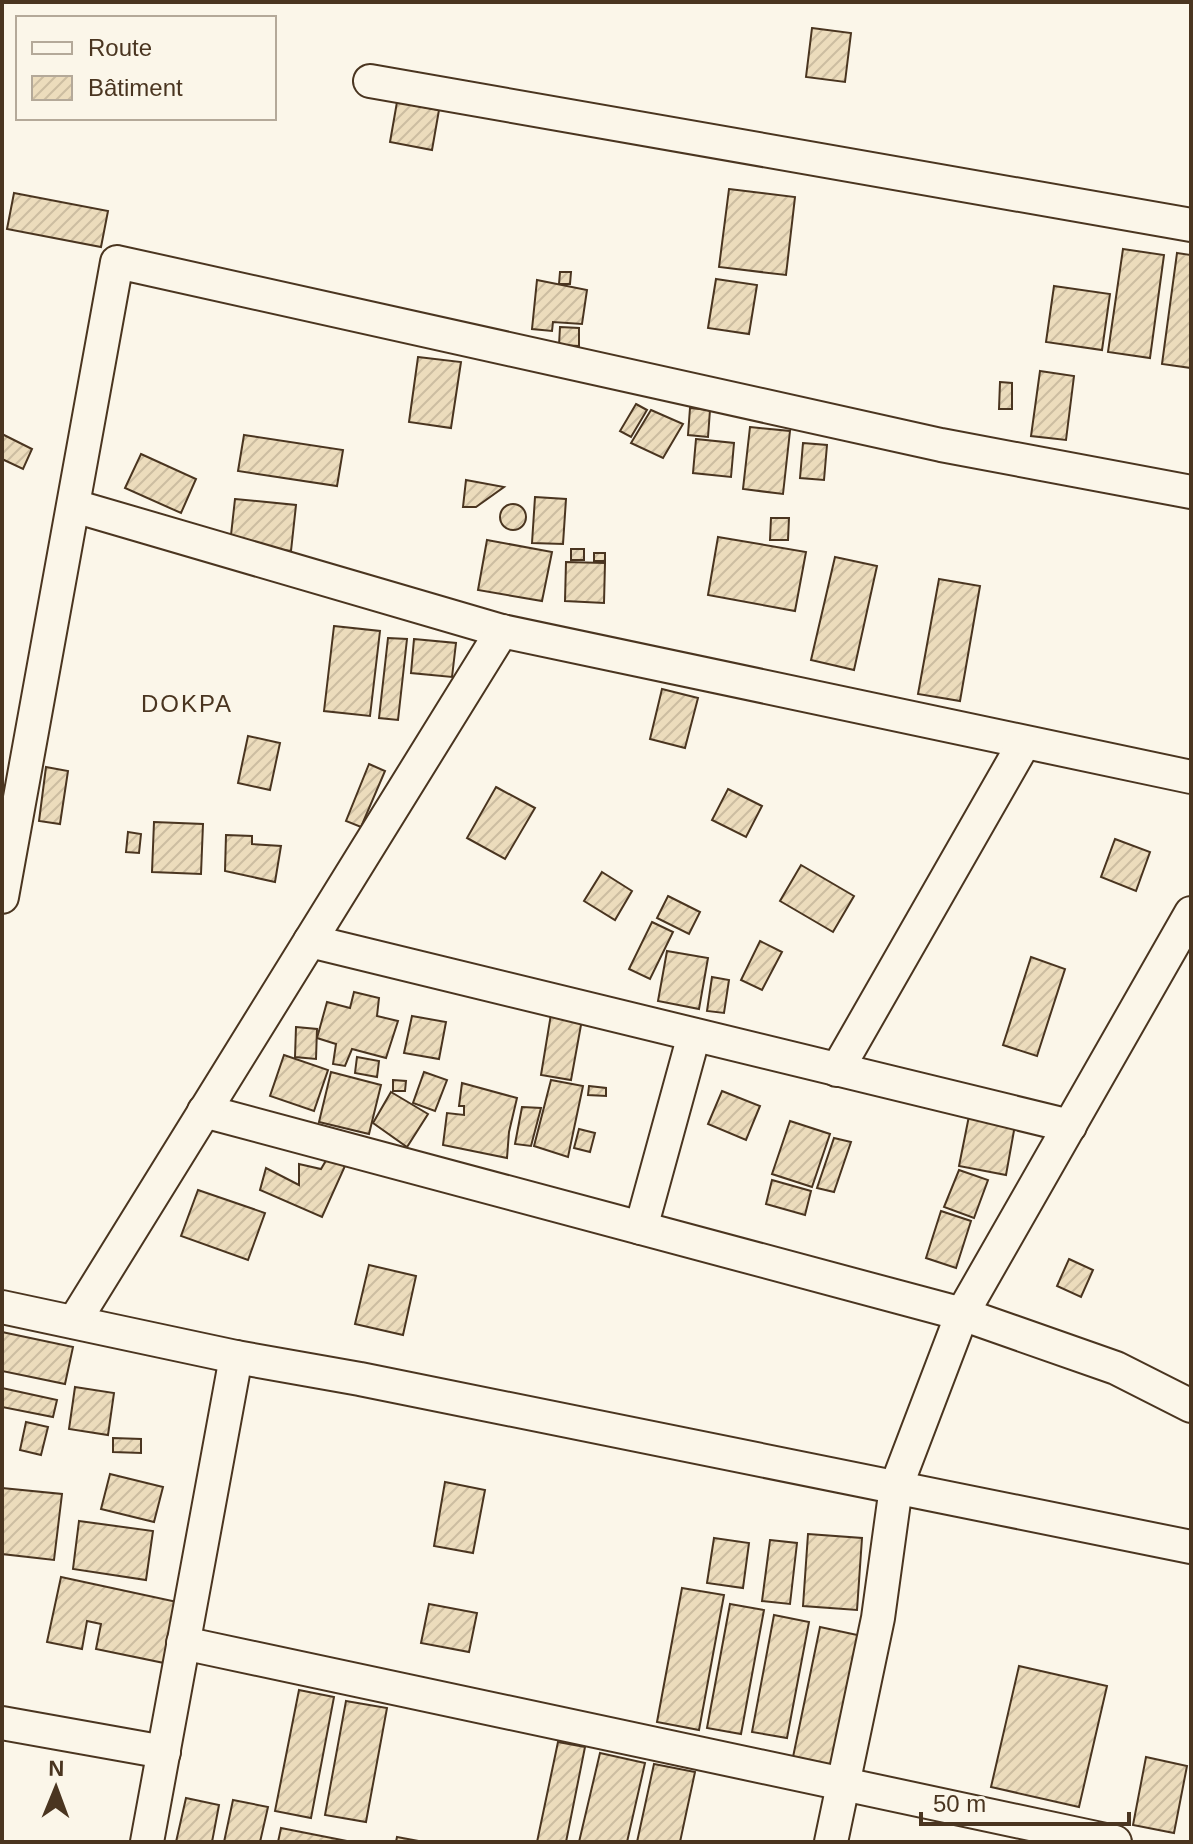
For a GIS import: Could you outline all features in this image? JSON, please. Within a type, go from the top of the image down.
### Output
[{"type":"street","points":[[370,81],[1191,225]]},
{"type":"street","points":[[2,897],[117,262],[941,445],[1191,492]]},
{"type":"street","points":[[74,506],[502,631],[1191,777]]},
{"type":"street","points":[[74,1322],[502,631]]},
{"type":"street","points":[[837,1070],[1024,743]]},
{"type":"street","points":[[831,1842],[878,1618],[896,1487],[962,1314],[1191,914]]},
{"type":"street","points":[[310,941],[1070,1126]]},
{"type":"street","points":[[641,1228],[694,1035]]},
{"type":"street","points":[[204,1111],[962,1314],[1116,1368],[1191,1406]]},
{"type":"street","points":[[2,1307],[236,1357],[360,1379],[1191,1547]]},
{"type":"street","points":[[147,1842],[236,1357]]},
{"type":"street","points":[[183,1643],[1115,1842]]},
{"type":"street","points":[[2,1723],[164,1752]]},
{"type":"building","points":[[812,28],[851,33],[845,82],[806,77]]},
{"type":"building","points":[[397,102],[439,110],[432,150],[390,142]]},
{"type":"building","points":[[729,189],[795,197],[786,275],[719,267]]},
{"type":"building","points":[[14,193],[108,211],[101,247],[7,229]]},
{"type":"building","points":[[1123,249],[1164,255],[1150,358],[1108,352]]},
{"type":"building","points":[[1177,253],[1191,255],[1191,368],[1162,364]]},
{"type":"building","points":[[560,272],[571,272],[570,284],[559,284]]},
{"type":"building","points":[[716,279],[757,285],[749,334],[708,328]]},
{"type":"building","points":[[537,280],[587,290],[582,324],[553,322],[552,331],[532,329]]},
{"type":"building","points":[[1054,286],[1110,294],[1102,350],[1046,342]]},
{"type":"building","points":[[560,327],[579,328],[579,346],[559,345]]},
{"type":"building","points":[[418,357],[461,362],[451,428],[409,422]]},
{"type":"building","points":[[1040,371],[1074,376],[1066,440],[1031,436]]},
{"type":"building","points":[[1000,382],[1012,383],[1012,409],[999,409]]},
{"type":"building","points":[[636,404],[647,410],[631,437],[620,431]]},
{"type":"building","points":[[690,408],[710,410],[708,437],[688,435]]},
{"type":"building","points":[[651,410],[683,424],[663,458],[631,443]]},
{"type":"building","points":[[750,427],[790,431],[783,494],[743,489]]},
{"type":"building","points":[[2,434],[32,449],[23,469],[2,459]]},
{"type":"building","points":[[244,435],[343,450],[337,486],[238,471]]},
{"type":"building","points":[[696,439],[734,443],[731,477],[693,473]]},
{"type":"building","points":[[803,443],[827,445],[824,480],[800,478]]},
{"type":"building","points":[[141,454],[196,479],[181,513],[125,488]]},
{"type":"building","points":[[466,480],[504,487],[476,507],[463,507]]},
{"type":"building","points":[[535,497],[566,499],[563,544],[532,543]]},
{"type":"building","points":[[235,499],[296,505],[291,551],[230,544]]},
{"type":"building","points":[[513,504],[523,507],[526,517],[523,527],[513,530],[503,527],[500,517],[503,507]]},
{"type":"building","points":[[771,518],[789,518],[788,540],[770,540]]},
{"type":"building","points":[[718,537],[806,552],[795,611],[708,595]]},
{"type":"building","points":[[487,540],[552,552],[542,601],[478,590]]},
{"type":"building","points":[[571,549],[584,549],[584,560],[571,560]]},
{"type":"building","points":[[594,553],[605,553],[605,561],[594,561]]},
{"type":"building","points":[[835,557],[877,566],[854,670],[811,660]]},
{"type":"building","points":[[566,562],[605,563],[604,603],[565,601]]},
{"type":"building","points":[[939,579],[980,586],[960,701],[918,694]]},
{"type":"building","points":[[334,626],[380,631],[370,716],[324,711]]},
{"type":"building","points":[[388,638],[407,639],[398,720],[379,718]]},
{"type":"building","points":[[414,639],[456,643],[452,677],[411,673]]},
{"type":"building","points":[[662,689],[698,698],[685,748],[650,739]]},
{"type":"building","points":[[248,736],[280,743],[270,790],[238,783]]},
{"type":"building","points":[[369,764],[385,771],[361,827],[346,821]]},
{"type":"building","points":[[46,767],[68,771],[60,824],[39,821]]},
{"type":"building","points":[[496,787],[535,808],[505,859],[467,838]]},
{"type":"building","points":[[728,789],[762,806],[746,837],[712,820]]},
{"type":"building","points":[[154,822],[203,824],[201,874],[152,872]]},
{"type":"building","points":[[128,832],[141,834],[139,853],[126,852]]},
{"type":"building","points":[[226,835],[252,836],[252,844],[281,846],[275,882],[225,871]]},
{"type":"building","points":[[1115,839],[1150,852],[1136,891],[1101,877]]},
{"type":"building","points":[[801,865],[854,896],[833,932],[780,901]]},
{"type":"building","points":[[602,872],[632,891],[615,920],[584,901]]},
{"type":"building","points":[[668,896],[700,912],[689,934],[657,918]]},
{"type":"building","points":[[652,922],[673,932],[650,979],[629,969]]},
{"type":"building","points":[[760,941],[782,952],[762,990],[741,980]]},
{"type":"building","points":[[667,951],[708,958],[699,1009],[658,1001]]},
{"type":"building","points":[[1031,957],[1065,969],[1037,1056],[1003,1045]]},
{"type":"building","points":[[712,977],[729,980],[724,1013],[707,1011]]},
{"type":"building","points":[[354,992],[379,998],[377,1016],[398,1021],[386,1058],[352,1049],[345,1066],[333,1064],[336,1044],[317,1038],[327,1002],[350,1008]]},
{"type":"building","points":[[552,1008],[583,1014],[571,1080],[541,1075]]},
{"type":"building","points":[[412,1016],[446,1022],[439,1059],[404,1053]]},
{"type":"building","points":[[296,1027],[317,1029],[316,1059],[295,1057]]},
{"type":"building","points":[[284,1055],[328,1070],[314,1111],[270,1096]]},
{"type":"building","points":[[357,1057],[379,1061],[377,1077],[355,1073]]},
{"type":"building","points":[[331,1072],[381,1085],[369,1134],[319,1122]]},
{"type":"building","points":[[424,1072],[447,1080],[435,1111],[413,1103]]},
{"type":"building","points":[[393,1080],[406,1081],[405,1091],[393,1091]]},
{"type":"building","points":[[551,1080],[583,1086],[568,1157],[534,1146]]},
{"type":"building","points":[[462,1083],[517,1098],[507,1158],[443,1145],[447,1113],[464,1115],[464,1106],[459,1106]]},
{"type":"building","points":[[589,1086],[606,1088],[606,1096],[588,1095]]},
{"type":"building","points":[[722,1091],[760,1106],[746,1140],[708,1124]]},
{"type":"building","points":[[391,1092],[428,1114],[407,1147],[373,1123]]},
{"type":"building","points":[[522,1107],[541,1108],[531,1146],[515,1144]]},
{"type":"building","points":[[969,1116],[1015,1125],[1006,1175],[959,1166]]},
{"type":"building","points":[[790,1121],[830,1134],[812,1187],[772,1174]]},
{"type":"building","points":[[579,1129],[595,1133],[590,1152],[574,1148]]},
{"type":"building","points":[[834,1138],[851,1142],[834,1192],[817,1188]]},
{"type":"building","points":[[328,1157],[345,1166],[322,1217],[260,1190],[266,1168],[299,1185],[299,1164],[321,1169]]},
{"type":"building","points":[[959,1170],[988,1180],[974,1218],[944,1207]]},
{"type":"building","points":[[772,1180],[811,1191],[805,1215],[766,1204]]},
{"type":"building","points":[[198,1190],[265,1213],[248,1260],[181,1236]]},
{"type":"building","points":[[941,1211],[971,1221],[956,1268],[926,1258]]},
{"type":"building","points":[[1069,1259],[1093,1270],[1081,1297],[1057,1286]]},
{"type":"building","points":[[369,1265],[416,1276],[403,1335],[355,1324]]},
{"type":"building","points":[[2,1332],[73,1347],[65,1384],[2,1371]]},
{"type":"building","points":[[75,1387],[114,1393],[108,1435],[69,1429]]},
{"type":"building","points":[[2,1388],[57,1400],[53,1417],[2,1407]]},
{"type":"building","points":[[26,1422],[48,1427],[41,1455],[20,1450]]},
{"type":"building","points":[[113,1438],[141,1439],[141,1453],[113,1452]]},
{"type":"building","points":[[110,1474],[163,1487],[154,1522],[101,1509]]},
{"type":"building","points":[[445,1482],[485,1490],[473,1553],[434,1546]]},
{"type":"building","points":[[2,1488],[62,1494],[54,1560],[2,1554]]},
{"type":"building","points":[[79,1521],[153,1531],[146,1580],[73,1569]]},
{"type":"building","points":[[808,1534],[862,1538],[857,1610],[803,1606]]},
{"type":"building","points":[[714,1538],[749,1543],[743,1588],[707,1583]]},
{"type":"building","points":[[770,1540],[797,1543],[790,1604],[762,1601]]},
{"type":"building","points":[[61,1577],[177,1602],[164,1663],[96,1649],[101,1624],[87,1621],[82,1649],[47,1642]]},
{"type":"building","points":[[682,1588],[724,1595],[699,1730],[657,1722]]},
{"type":"building","points":[[429,1604],[477,1613],[469,1652],[421,1643]]},
{"type":"building","points":[[730,1604],[764,1610],[741,1734],[707,1728]]},
{"type":"building","points":[[774,1615],[809,1622],[787,1738],[752,1732]]},
{"type":"building","points":[[820,1627],[862,1636],[835,1766],[793,1757]]},
{"type":"building","points":[[1019,1666],[1107,1686],[1079,1807],[991,1787]]},
{"type":"building","points":[[299,1690],[334,1697],[311,1818],[275,1811]]},
{"type":"building","points":[[346,1701],[387,1708],[366,1822],[325,1815]]},
{"type":"building","points":[[558,1742],[585,1747],[566,1842],[537,1842]]},
{"type":"building","points":[[600,1753],[645,1763],[627,1842],[579,1842]]},
{"type":"building","points":[[1146,1757],[1187,1766],[1174,1833],[1133,1825]]},
{"type":"building","points":[[654,1764],[695,1772],[680,1842],[637,1842]]},
{"type":"building","points":[[186,1798],[219,1805],[212,1842],[176,1842]]},
{"type":"building","points":[[233,1800],[268,1807],[260,1842],[224,1842]]},
{"type":"building","points":[[281,1828],[352,1842],[278,1842]]},
{"type":"building","points":[[397,1837],[424,1842],[396,1842]]},
{"type":"district","name":"DOKPA","points":[[187,703]]}]
